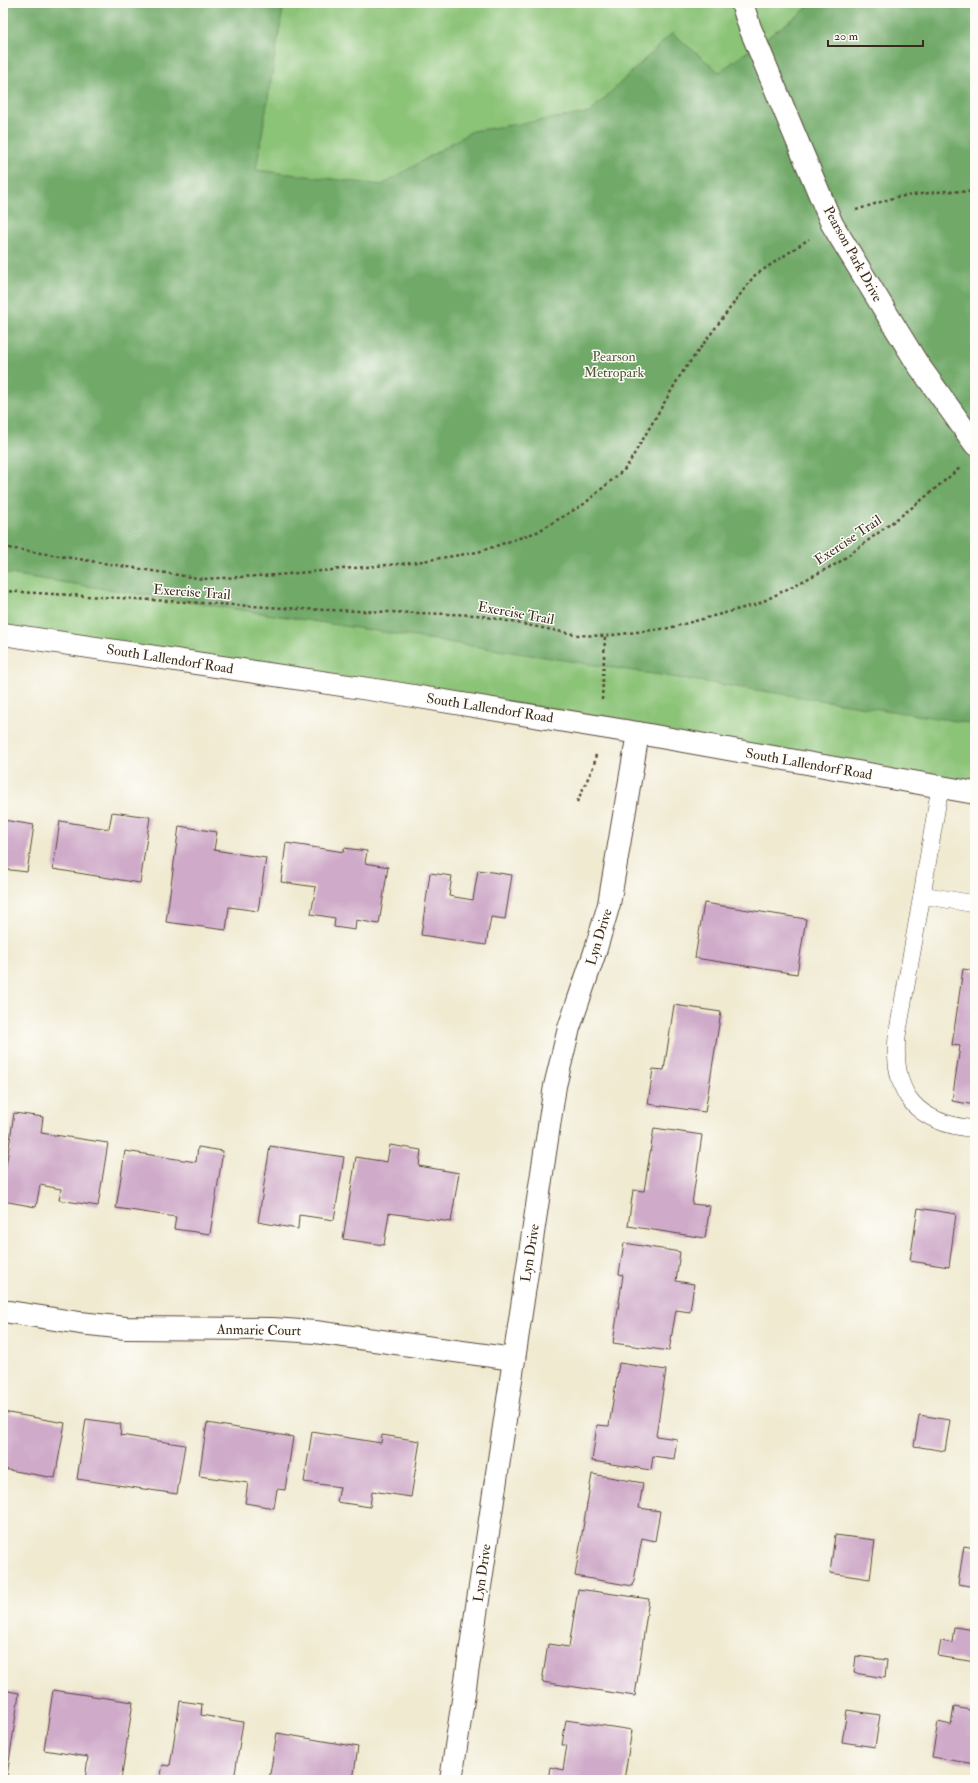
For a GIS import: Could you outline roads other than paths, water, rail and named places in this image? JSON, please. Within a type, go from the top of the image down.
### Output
[{"type":"street","name":"Pearson Park Drive","points":[[742,3],[750,28],[832,224],[917,363],[975,444]]},
{"type":"street","name":"South Lallendorf Road","points":[[3,634],[395,693],[638,733],[975,794]]},
{"type":"street","name":"Lyn Drive","points":[[451,1780],[555,1086],[569,1028],[595,952],[609,904],[638,733]]},
{"type":"street","name":"Anmarie Court","points":[[3,1311],[80,1323],[126,1328],[272,1329],[315,1332],[514,1359]]},
{"type":"lane","points":[[940,787],[897,1036],[896,1051],[902,1087],[911,1101],[923,1113],[938,1122],[975,1129]]},
{"type":"lane","points":[[922,895],[975,904]]},
{"type":"park label","name":"Pearson Metropark","points":[[614,364]]}]
